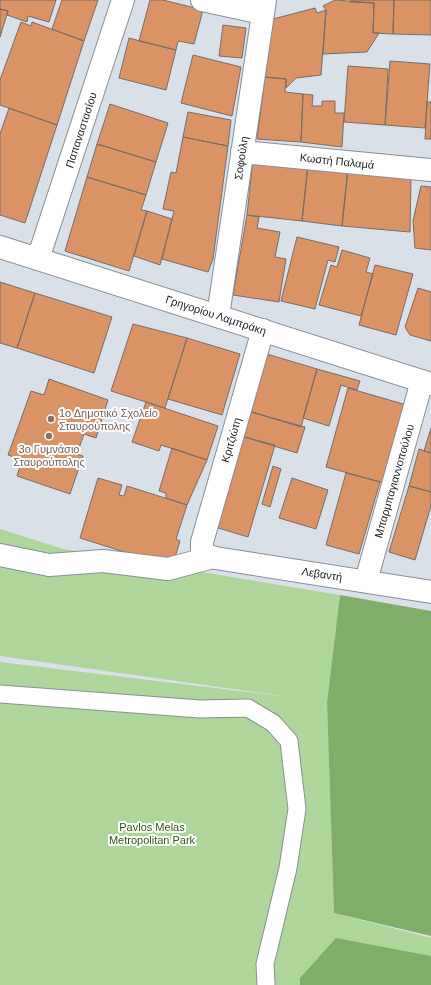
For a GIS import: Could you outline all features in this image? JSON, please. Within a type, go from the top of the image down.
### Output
[{"type":"street","name":"Παπαναστασίου","points":[[38,259],[123,0]]},
{"type":"street","points":[[202,0],[263,7]]},
{"type":"street","name":"Σοφούλη","points":[[218,316],[263,7]]},
{"type":"street","name":"Κωστή Παλαμά","points":[[242,152],[431,170]]},
{"type":"street","name":"Γρηγορίου Λαμπράκη","points":[[0,247],[427,382]]},
{"type":"street","name":"Κριτζιώτη","points":[[207,553],[202,542],[263,330]]},
{"type":"street","name":"Μπαρμπαγιαννοπούλου","points":[[366,581],[427,382]]},
{"type":"street","name":"Λεβαντή","points":[[0,555],[49,565],[103,561],[168,569],[207,553],[431,592]]},
{"type":"lane","points":[[0,694],[200,709],[248,708],[273,723],[289,740],[297,809],[288,868],[265,964],[266,985]]},
{"type":"green space","name":"Pavlos Melas Metropolitan Park","points":[[0,529],[63,549],[340,595],[327,702],[334,913],[431,938],[431,985],[0,985],[0,662],[297,698],[0,656]]},
{"type":"green space","points":[[340,595],[431,611],[431,936],[334,913],[327,702]]},
{"type":"green space","points":[[336,938],[431,956],[431,985],[300,985],[300,978]]},
{"type":"building","points":[[0,0],[56,0],[49,22],[28,16],[27,22],[7,15],[8,11],[0,9]]},
{"type":"building","points":[[62,0],[98,0],[84,41],[52,29]]},
{"type":"building","points":[[150,0],[163,0],[203,10],[194,44],[178,41],[176,50],[139,41]]},
{"type":"building","points":[[335,0],[374,3],[373,33],[379,33],[367,52],[323,54],[326,10],[323,6]]},
{"type":"building","points":[[350,0],[394,0],[393,34],[373,33],[374,3],[350,2]]},
{"type":"building","points":[[394,0],[431,0],[431,35],[393,34]]},
{"type":"building","points":[[315,8],[317,13],[326,10],[321,75],[296,78],[286,88],[286,79],[265,77],[273,19]]},
{"type":"building","points":[[0,9],[8,11],[0,37]]},
{"type":"building","points":[[21,22],[31,26],[32,22],[84,41],[57,125],[0,105],[0,80]]},
{"type":"building","points":[[223,25],[246,28],[242,58],[219,56]]},
{"type":"building","points":[[129,38],[176,50],[166,90],[119,78]]},
{"type":"building","points":[[193,55],[241,67],[232,116],[181,103]]},
{"type":"building","points":[[390,61],[430,64],[425,128],[385,125]]},
{"type":"building","points":[[348,66],[388,69],[385,125],[344,122]]},
{"type":"building","points":[[265,77],[286,79],[285,92],[303,94],[301,142],[257,139]]},
{"type":"building","points":[[303,94],[313,95],[312,106],[322,106],[322,101],[335,101],[335,113],[344,113],[342,147],[301,142]]},
{"type":"building","points":[[427,102],[431,102],[431,139],[425,139]]},
{"type":"building","points":[[110,104],[168,123],[156,162],[97,144]]},
{"type":"building","points":[[9,108],[57,125],[25,223],[0,215],[0,134]]},
{"type":"building","points":[[188,112],[231,120],[228,146],[183,137]]},
{"type":"building","points":[[183,137],[228,146],[213,259],[208,272],[162,259],[174,211],[163,209],[171,172],[176,173]]},
{"type":"building","points":[[97,144],[156,162],[146,195],[87,177]]},
{"type":"building","points":[[253,158],[308,164],[302,221],[247,215]]},
{"type":"building","points":[[308,164],[348,168],[342,226],[302,221]]},
{"type":"building","points":[[348,168],[411,175],[410,232],[342,226]]},
{"type":"building","points":[[87,177],[146,195],[141,210],[147,211],[129,271],[65,251]]},
{"type":"building","points":[[421,186],[431,187],[431,250],[415,248],[413,221]]},
{"type":"building","points":[[147,211],[172,219],[160,265],[134,256]]},
{"type":"building","points":[[247,215],[259,217],[257,228],[280,232],[275,257],[286,259],[279,302],[233,295]]},
{"type":"building","points":[[297,237],[339,247],[335,262],[328,260],[315,309],[281,301]]},
{"type":"building","points":[[342,250],[370,258],[366,272],[373,274],[361,316],[319,305],[331,265],[337,267]]},
{"type":"building","points":[[375,265],[413,274],[396,335],[359,325]]},
{"type":"building","points":[[0,282],[35,293],[17,348],[0,343]]},
{"type":"building","points":[[418,288],[431,292],[431,341],[410,335],[405,327]]},
{"type":"building","points":[[35,293],[112,317],[94,373],[17,348]]},
{"type":"building","points":[[133,324],[187,338],[165,408],[111,391]]},
{"type":"building","points":[[187,338],[240,354],[222,415],[168,399]]},
{"type":"building","points":[[267,354],[317,369],[301,427],[248,411]]},
{"type":"building","points":[[317,369],[360,381],[357,390],[341,385],[329,426],[303,418]]},
{"type":"building","name":"3ο Γυμνάσιο Σταυρούπολης","points":[[49,379],[108,400],[96,438],[84,434],[77,454],[83,456],[70,494],[17,476],[22,460],[8,455],[31,391],[44,395]]},
{"type":"building","points":[[348,388],[410,406],[388,484],[326,467]]},
{"type":"building","points":[[146,402],[218,426],[207,460],[161,445],[159,451],[132,442]]},
{"type":"building","points":[[248,411],[305,427],[297,453],[241,436]]},
{"type":"building","points":[[431,428],[431,453],[424,451]]},
{"type":"building","points":[[241,436],[275,445],[248,537],[215,527]]},
{"type":"building","points":[[172,448],[207,460],[187,505],[166,498],[166,493],[159,491]]},
{"type":"building","points":[[419,449],[431,453],[431,492],[409,486]]},
{"type":"building","points":[[273,466],[281,469],[270,507],[262,504]]},
{"type":"building","points":[[346,473],[380,482],[359,554],[326,545]]},
{"type":"building","points":[[98,478],[122,485],[119,495],[124,496],[127,486],[187,505],[176,539],[180,541],[172,567],[80,538]]},
{"type":"building","points":[[292,478],[328,490],[316,529],[279,518]]},
{"type":"building","points":[[409,486],[431,492],[431,506],[415,560],[389,552]]},
{"type":"place","name":"1ο Δημοτικό Σχολείο Σταυρούπολης","points":[[51,419]]},
{"type":"place","name":"3ο Γυμνάσιο Σταυρούπολης","points":[[49,436]]}]
